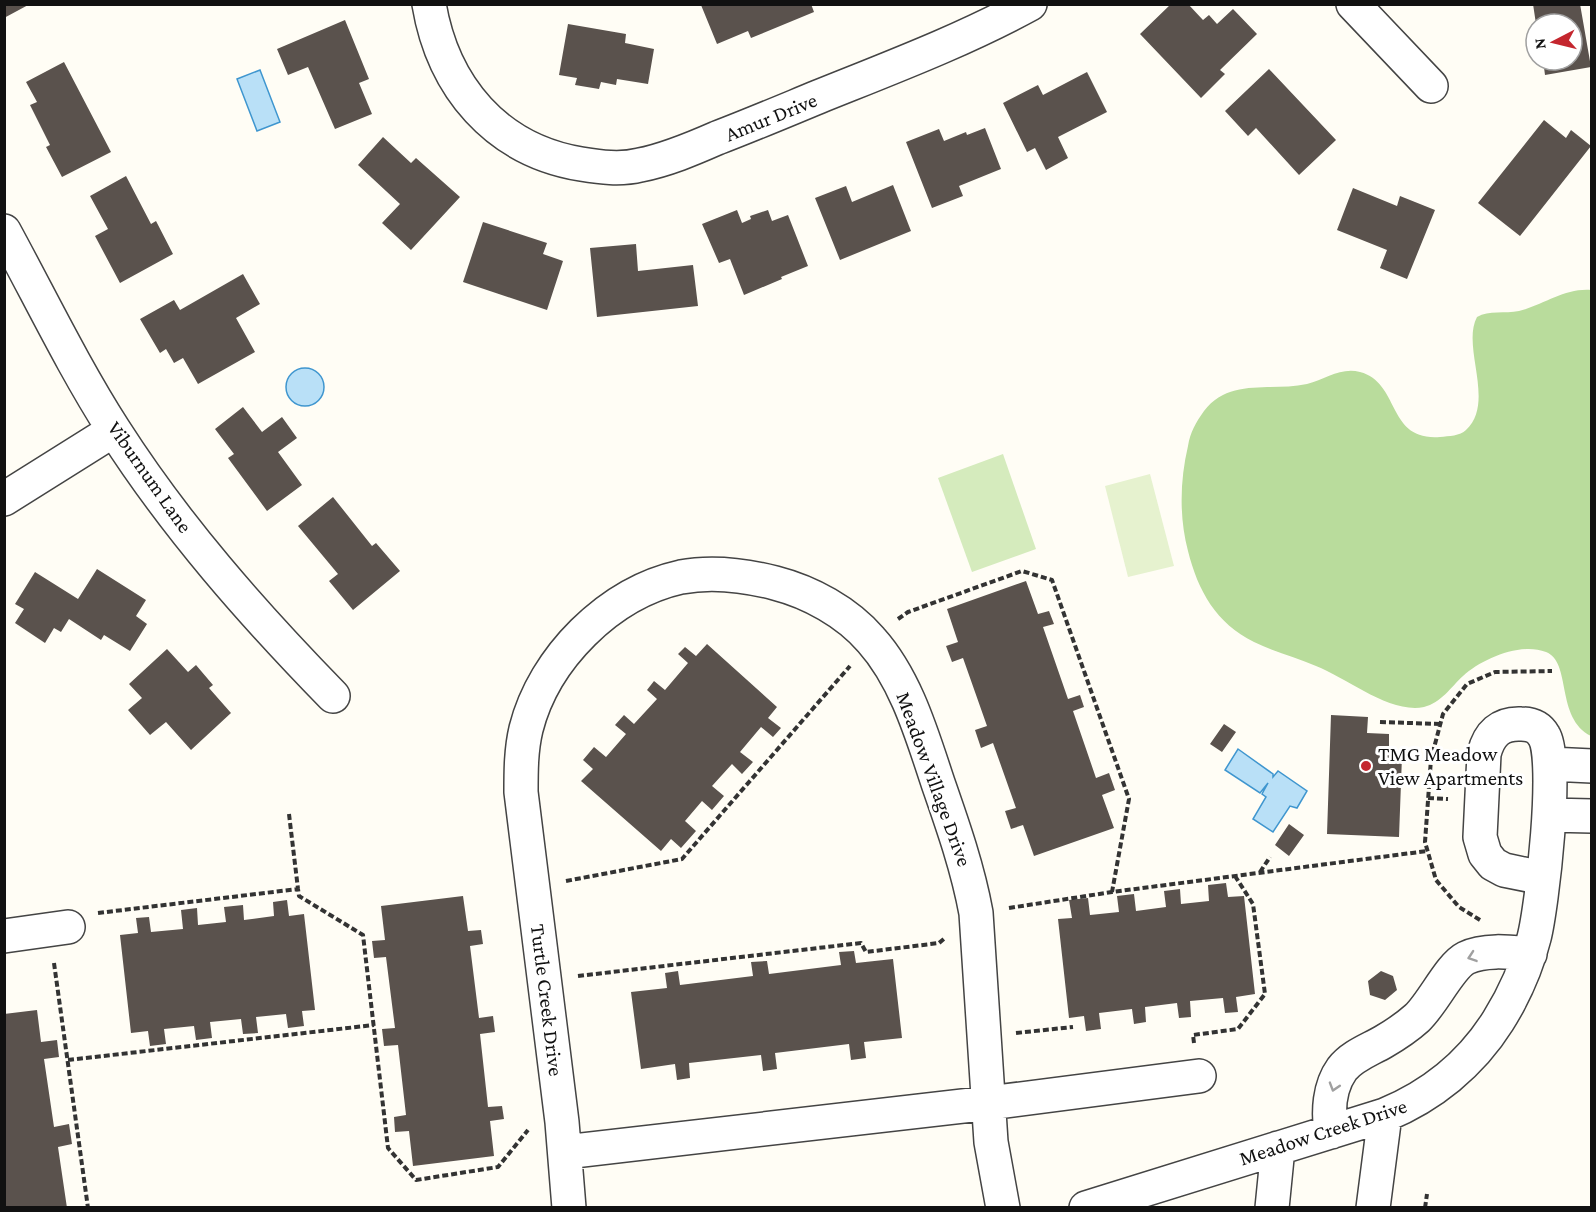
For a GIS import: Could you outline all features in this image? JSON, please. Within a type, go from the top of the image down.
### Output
[{"type":"street","name":"Amur Drive","points":[[429,4],[438,44],[447,64],[466,95],[483,116],[504,133],[526,146],[568,162],[617,168],[638,166],[692,148],[947,45],[1030,4]]},
{"type":"street","points":[[1353,4],[1431,86]]},
{"type":"street","name":"Viburnum Lane","points":[[4,231],[114,430],[156,490],[217,569],[333,696]]},
{"type":"street","points":[[4,499],[114,430]]},
{"type":"street","name":"Meadow Village Drive","points":[[521,792],[521,768],[526,729],[537,698],[552,672],[579,638],[620,603],[652,586],[683,577],[723,574],[762,580],[806,594],[842,614],[872,640],[903,690],[956,833],[972,892],[976,913],[991,1142],[1003,1208]]},
{"type":"street","name":"Meadow Creek Drive","points":[[1086,1208],[1384,1115],[1404,1107],[1435,1089],[1466,1061],[1498,1022],[1530,954],[1539,918],[1543,878],[1549,815],[1550,764],[1545,736],[1536,727],[1522,724],[1503,726],[1492,733],[1486,745],[1483,764],[1480,843],[1493,864],[1504,870],[1543,878]]},
{"type":"street","points":[[1550,764],[1592,766]]},
{"type":"street","name":"Turtle Creek Drive","points":[[521,792],[564,1137],[569,1208]]},
{"type":"street","points":[[1549,815],[1592,816]]},
{"type":"street","points":[[4,936],[58,928]]},
{"type":"street","points":[[1331,1132],[1330,1104],[1334,1086],[1342,1069],[1354,1058],[1396,1034],[1419,1016],[1460,962],[1472,956],[1487,953],[1530,954]]},
{"type":"street","points":[[564,1137],[989,1103],[1199,1076]]},
{"type":"street","points":[[1373,1208],[1384,1115]]},
{"type":"street","points":[[1272,1208],[1278,1148]]},
{"type":"path","points":[[533,887],[682,859],[872,640],[908,612],[1022,572],[1052,580],[1129,800],[1112,892]]},
{"type":"path","points":[[1380,722],[1441,724]]},
{"type":"path","points":[[289,814],[299,896],[363,935],[388,1148],[416,1179],[498,1167],[530,1126],[564,1137]]},
{"type":"path","points":[[545,980],[861,943],[866,952],[939,943],[976,913],[1112,892],[1427,851]]},
{"type":"path","points":[[1260,873],[1270,857]]},
{"type":"path","points":[[1199,1076],[1193,1035],[1238,1029],[1265,994],[1253,904],[1235,876]]},
{"type":"path","points":[[88,1208],[68,1060],[58,928],[74,916],[298,889]]},
{"type":"path","points":[[68,1060],[374,1025]]},
{"type":"path","points":[[985,1034],[1073,1027]]},
{"type":"path","points":[[1425,1208],[1427,1194]]},
{"type":"green space","points":[[1591,290],[1591,736],[1580,728],[1572,717],[1559,667],[1554,658],[1546,652],[1525,649],[1491,658],[1463,676],[1436,702],[1424,707],[1411,708],[1383,700],[1328,671],[1254,642],[1229,625],[1219,615],[1203,592],[1192,566],[1183,525],[1182,498],[1183,472],[1190,437],[1201,415],[1214,400],[1239,390],[1307,384],[1340,372],[1360,372],[1373,378],[1382,387],[1410,430],[1423,436],[1458,435],[1466,430],[1474,418],[1478,405],[1473,343],[1473,329],[1477,317],[1519,311],[1563,294]]},
{"type":"green space","points":[[1003,454],[1036,549],[972,572],[938,478]]},
{"type":"green space","points":[[1150,474],[1174,566],[1128,577],[1105,486]]},
{"type":"water","points":[[260,70],[280,122],[257,131],[237,79]]},
{"type":"water","points":[[305,368],[318,374],[324,387],[318,400],[305,406],[292,400],[286,387],[292,374]]},
{"type":"water","points":[[1238,749],[1273,774],[1273,777],[1278,771],[1307,791],[1297,808],[1290,806],[1273,832],[1253,819],[1266,797],[1262,794],[1268,783],[1260,793],[1225,770]]},
{"type":"building","points":[[4,4],[30,4],[4,18]]},
{"type":"building","points":[[811,4],[814,12],[751,38],[748,31],[717,44],[701,5]]},
{"type":"building","points":[[1171,4],[1188,4],[1203,20],[1209,15],[1217,24],[1233,9],[1257,34],[1220,70],[1225,74],[1201,98],[1140,34]]},
{"type":"building","points":[[1533,4],[1580,4],[1581,12],[1534,12]]},
{"type":"building","points":[[345,20],[369,79],[359,83],[372,114],[335,129],[308,67],[288,75],[277,49]]},
{"type":"building","points":[[568,24],[626,34],[625,43],[654,49],[648,84],[617,79],[616,85],[601,82],[599,89],[575,85],[577,78],[559,75]]},
{"type":"building","points":[[1584,27],[1591,67],[1584,68]]},
{"type":"building","points":[[64,62],[111,152],[62,177],[46,147],[50,145],[30,105],[37,102],[26,82]]},
{"type":"building","points":[[1269,69],[1336,140],[1299,175],[1256,128],[1248,136],[1225,111]]},
{"type":"building","points":[[1087,72],[1107,112],[1058,137],[1068,158],[1046,170],[1035,148],[1027,152],[1003,103],[1038,85],[1043,95]]},
{"type":"building","points":[[1545,72],[1562,72],[1545,75]]},
{"type":"building","points":[[1544,120],[1566,138],[1571,130],[1591,146],[1520,236],[1478,203]]},
{"type":"building","points":[[985,128],[1001,169],[959,186],[963,196],[932,208],[906,142],[939,129],[944,141],[966,132],[967,135]]},
{"type":"building","points":[[383,137],[411,163],[416,158],[460,197],[411,250],[382,223],[400,204],[358,165]]},
{"type":"building","points":[[126,176],[151,224],[156,221],[173,254],[120,283],[95,236],[108,229],[90,196]]},
{"type":"building","points":[[893,185],[911,231],[840,260],[815,198],[846,186],[852,202]]},
{"type":"building","points":[[1353,188],[1397,206],[1400,196],[1435,210],[1407,279],[1380,268],[1387,250],[1337,230]]},
{"type":"building","points":[[737,210],[742,223],[751,219],[750,216],[768,210],[772,221],[788,215],[808,266],[744,295],[730,259],[719,263],[702,224]]},
{"type":"building","points":[[483,222],[547,243],[543,254],[563,261],[547,310],[463,282]]},
{"type":"building","points":[[636,244],[638,271],[693,265],[698,306],[597,317],[590,248]]},
{"type":"building","points":[[243,274],[260,304],[236,318],[255,352],[198,384],[183,358],[174,363],[166,349],[160,353],[140,319],[174,300],[180,310]]},
{"type":"building","points":[[243,407],[262,432],[282,417],[297,438],[278,452],[302,485],[267,511],[228,458],[234,454],[215,429]]},
{"type":"building","points":[[333,497],[372,546],[376,543],[400,571],[353,610],[329,581],[338,574],[298,526]]},
{"type":"building","points":[[97,569],[146,600],[136,616],[147,624],[130,651],[104,635],[101,640],[69,619],[61,632],[54,628],[45,643],[15,623],[24,609],[15,604],[35,572],[78,599]]},
{"type":"building","points":[[1026,581],[1038,614],[1049,611],[1054,624],[1043,627],[1068,699],[1080,695],[1084,707],[1073,711],[1096,778],[1109,773],[1115,790],[1102,795],[1114,828],[1034,856],[1023,825],[1011,829],[1005,811],[1016,808],[993,743],[981,748],[975,730],[987,726],[963,658],[952,662],[946,646],[958,642],[947,609]]},
{"type":"building","points":[[707,644],[777,707],[768,718],[781,728],[773,737],[761,727],[740,752],[753,762],[742,774],[732,764],[712,786],[724,796],[712,810],[702,801],[685,821],[696,831],[681,848],[671,839],[661,851],[581,781],[593,769],[583,760],[594,747],[606,757],[626,734],[615,725],[624,715],[634,724],[657,699],[647,690],[654,681],[665,690],[688,663],[678,654],[685,647],[696,656]]},
{"type":"building","points":[[167,649],[188,672],[196,665],[213,685],[209,688],[231,713],[191,750],[166,722],[150,735],[128,710],[142,698],[129,684]]},
{"type":"building","name":"TMG Meadow View Apartments","points":[[1331,715],[1368,717],[1367,733],[1389,734],[1389,755],[1402,756],[1399,837],[1327,834]]},
{"type":"building","points":[[1224,724],[1236,732],[1222,752],[1210,744]]},
{"type":"building","points":[[1289,824],[1304,835],[1289,856],[1275,845]]},
{"type":"building","points":[[1226,883],[1228,897],[1244,896],[1255,994],[1236,997],[1238,1012],[1225,1013],[1223,998],[1190,1001],[1191,1017],[1179,1018],[1177,1003],[1145,1007],[1146,1022],[1134,1024],[1132,1009],[1099,1013],[1101,1029],[1086,1031],[1084,1016],[1069,1018],[1058,919],[1072,918],[1069,900],[1088,898],[1090,915],[1119,912],[1117,896],[1134,894],[1136,911],[1166,907],[1164,891],[1180,889],[1181,904],[1209,901],[1208,885]]},
{"type":"building","points":[[463,896],[468,931],[481,930],[483,944],[470,946],[479,1018],[493,1016],[495,1032],[480,1034],[488,1107],[502,1106],[504,1119],[490,1121],[494,1156],[413,1166],[409,1131],[395,1132],[394,1117],[406,1115],[398,1045],[384,1046],[382,1029],[395,1028],[386,957],[374,958],[372,941],[385,940],[381,906]]},
{"type":"building","points":[[287,900],[289,916],[304,914],[315,1010],[302,1011],[304,1026],[288,1028],[286,1014],[256,1017],[258,1033],[243,1034],[241,1019],[210,1022],[212,1038],[196,1040],[194,1026],[164,1029],[166,1044],[150,1046],[148,1031],[131,1033],[120,935],[138,933],[136,918],[149,917],[151,932],[183,929],[181,910],[197,908],[198,925],[226,922],[224,907],[243,905],[244,920],[274,916],[273,902]]},
{"type":"building","points":[[854,951],[856,963],[893,959],[902,1038],[864,1042],[866,1058],[851,1060],[849,1044],[775,1053],[777,1069],[763,1071],[761,1055],[689,1063],[690,1078],[677,1080],[675,1064],[641,1069],[631,992],[667,988],[665,973],[678,971],[680,985],[753,976],[751,962],[767,961],[769,974],[841,965],[839,952]]},
{"type":"building","points":[[1381,971],[1393,976],[1397,990],[1385,1000],[1370,995],[1368,981]]},
{"type":"building","points":[[37,1010],[41,1042],[57,1040],[59,1057],[44,1059],[54,1127],[69,1124],[72,1144],[58,1147],[67,1208],[4,1208],[4,1014]]},
{"type":"place","name":"TMG Meadow View Apartments","points":[[1366,766]]}]
